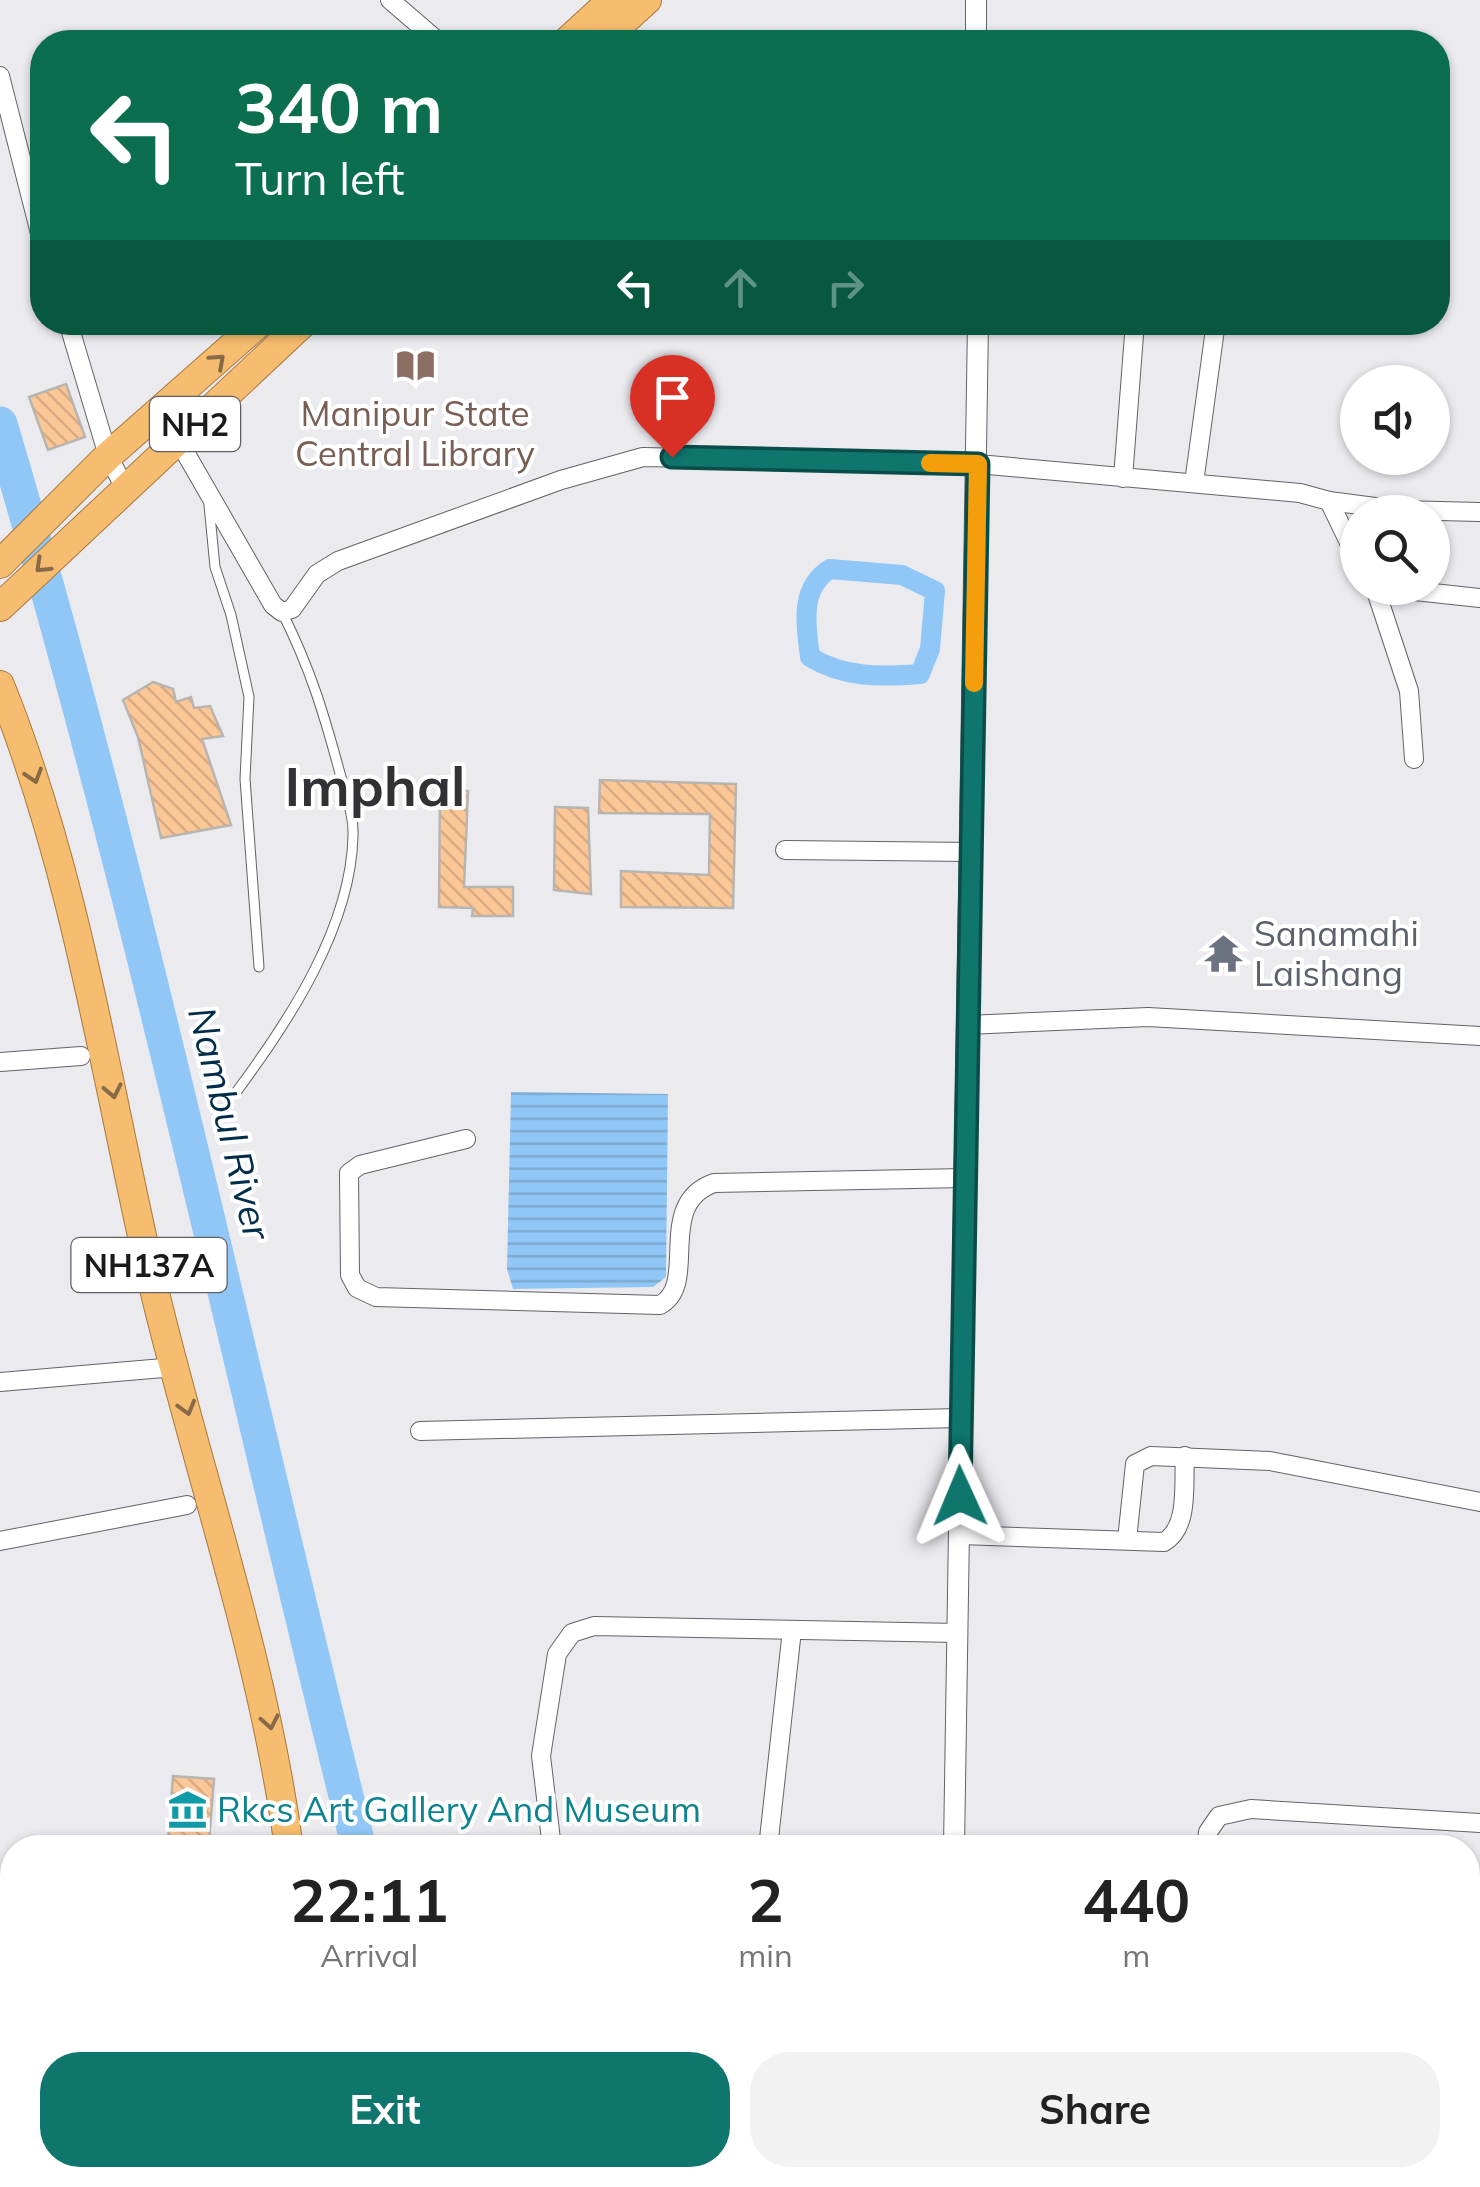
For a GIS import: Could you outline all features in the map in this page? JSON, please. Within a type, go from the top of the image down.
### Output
[{"type":"highway","points":[[579,30],[612,0]]},
{"type":"highway","points":[[614,30],[647,0]]},
{"type":"highway","name":"NH2","points":[[0,564],[108,456],[245,335]]},
{"type":"highway","name":"NH2","points":[[0,607],[290,335]]},
{"type":"highway","name":"NH137A","points":[[0,685],[61,870],[175,1367],[264,1694],[287,1835]]},
{"type":"street","points":[[390,0],[425,30]]},
{"type":"street","points":[[976,0],[976,30]]},
{"type":"street","points":[[0,76],[30,193]]},
{"type":"street","points":[[72,335],[108,456],[125,488]]},
{"type":"street","points":[[954,1835],[978,335]]},
{"type":"street","points":[[1124,478],[1134,335]]},
{"type":"street","points":[[1194,483],[1214,335]]},
{"type":"street","points":[[178,440],[273,605],[282,612],[292,609],[317,574],[338,560],[561,480],[643,457],[978,464],[1194,483],[1398,510],[1480,512]]},
{"type":"street","points":[[1329,501],[1340,524]]},
{"type":"street","points":[[1450,595],[1480,598]]},
{"type":"street","points":[[1381,605],[1409,692],[1414,758]]},
{"type":"street","points":[[785,850],[971,852]]},
{"type":"street","points":[[968,1024],[1148,1016],[1480,1036]]},
{"type":"street","points":[[0,1062],[81,1056]]},
{"type":"street","points":[[466,1139],[360,1165],[349,1172],[350,1275],[356,1288],[376,1297],[660,1306],[673,1293],[684,1208],[699,1188],[714,1183],[965,1178]]},
{"type":"street","points":[[0,1382],[175,1367]]},
{"type":"street","points":[[420,1431],[959,1418]]},
{"type":"street","points":[[1126,1540],[1135,1464],[1150,1456],[1287,1464],[1480,1502]]},
{"type":"street","points":[[960,1535],[1164,1542],[1175,1536],[1181,1522],[1185,1456]]},
{"type":"street","points":[[0,1542],[187,1505]]},
{"type":"street","points":[[550,1835],[541,1756],[563,1641],[594,1626],[958,1633]]},
{"type":"street","points":[[769,1835],[792,1630]]},
{"type":"street","points":[[1208,1835],[1218,1816],[1251,1809],[1480,1823]]},
{"type":"lane","points":[[208,493],[215,567],[249,697],[245,779],[259,967]]},
{"type":"lane","points":[[237,1091],[284,1027],[323,951],[352,853],[352,818],[318,689],[282,612]]},
{"type":"water","points":[[511,1092],[668,1094],[666,1277],[653,1287],[513,1289],[507,1269]]},
{"type":"building","points":[[66,384],[85,437],[48,450],[29,397]]},
{"type":"building","points":[[153,682],[173,689],[176,702],[191,697],[194,708],[210,706],[223,736],[202,739],[231,825],[161,838],[138,737],[123,700]]},
{"type":"building","points":[[600,780],[736,784],[733,908],[621,907],[621,871],[709,875],[710,814],[599,813]]},
{"type":"building","points":[[440,791],[468,791],[464,887],[513,887],[513,916],[472,916],[473,908],[439,907]]},
{"type":"building","points":[[555,807],[588,808],[591,894],[554,890]]},
{"type":"building","points":[[173,1776],[214,1779],[210,1835],[168,1835]]},
{"type":"waterway","name":"Nambul River","points":[[0,424],[144,956],[356,1835]]},
{"type":"waterway","points":[[830,569],[902,575],[935,591],[930,649],[920,674],[849,672],[810,657],[806,621],[809,597],[813,586],[830,569]]},
{"type":"slow traffic","points":[[930,463],[978,464],[974,683]]},
{"type":"place","name":"Manipur State Central Library","points":[[415,366]]},
{"type":"place","name":"Sanamahi Laishang","points":[[1224,953]]},
{"type":"place","name":"Rkcs Art Gallery And Museum","points":[[187,1809]]},
{"type":"district","name":"Imphal","points":[[375,785]]},
{"type":"route","points":[[672,457],[978,464],[960,1496]]}]
